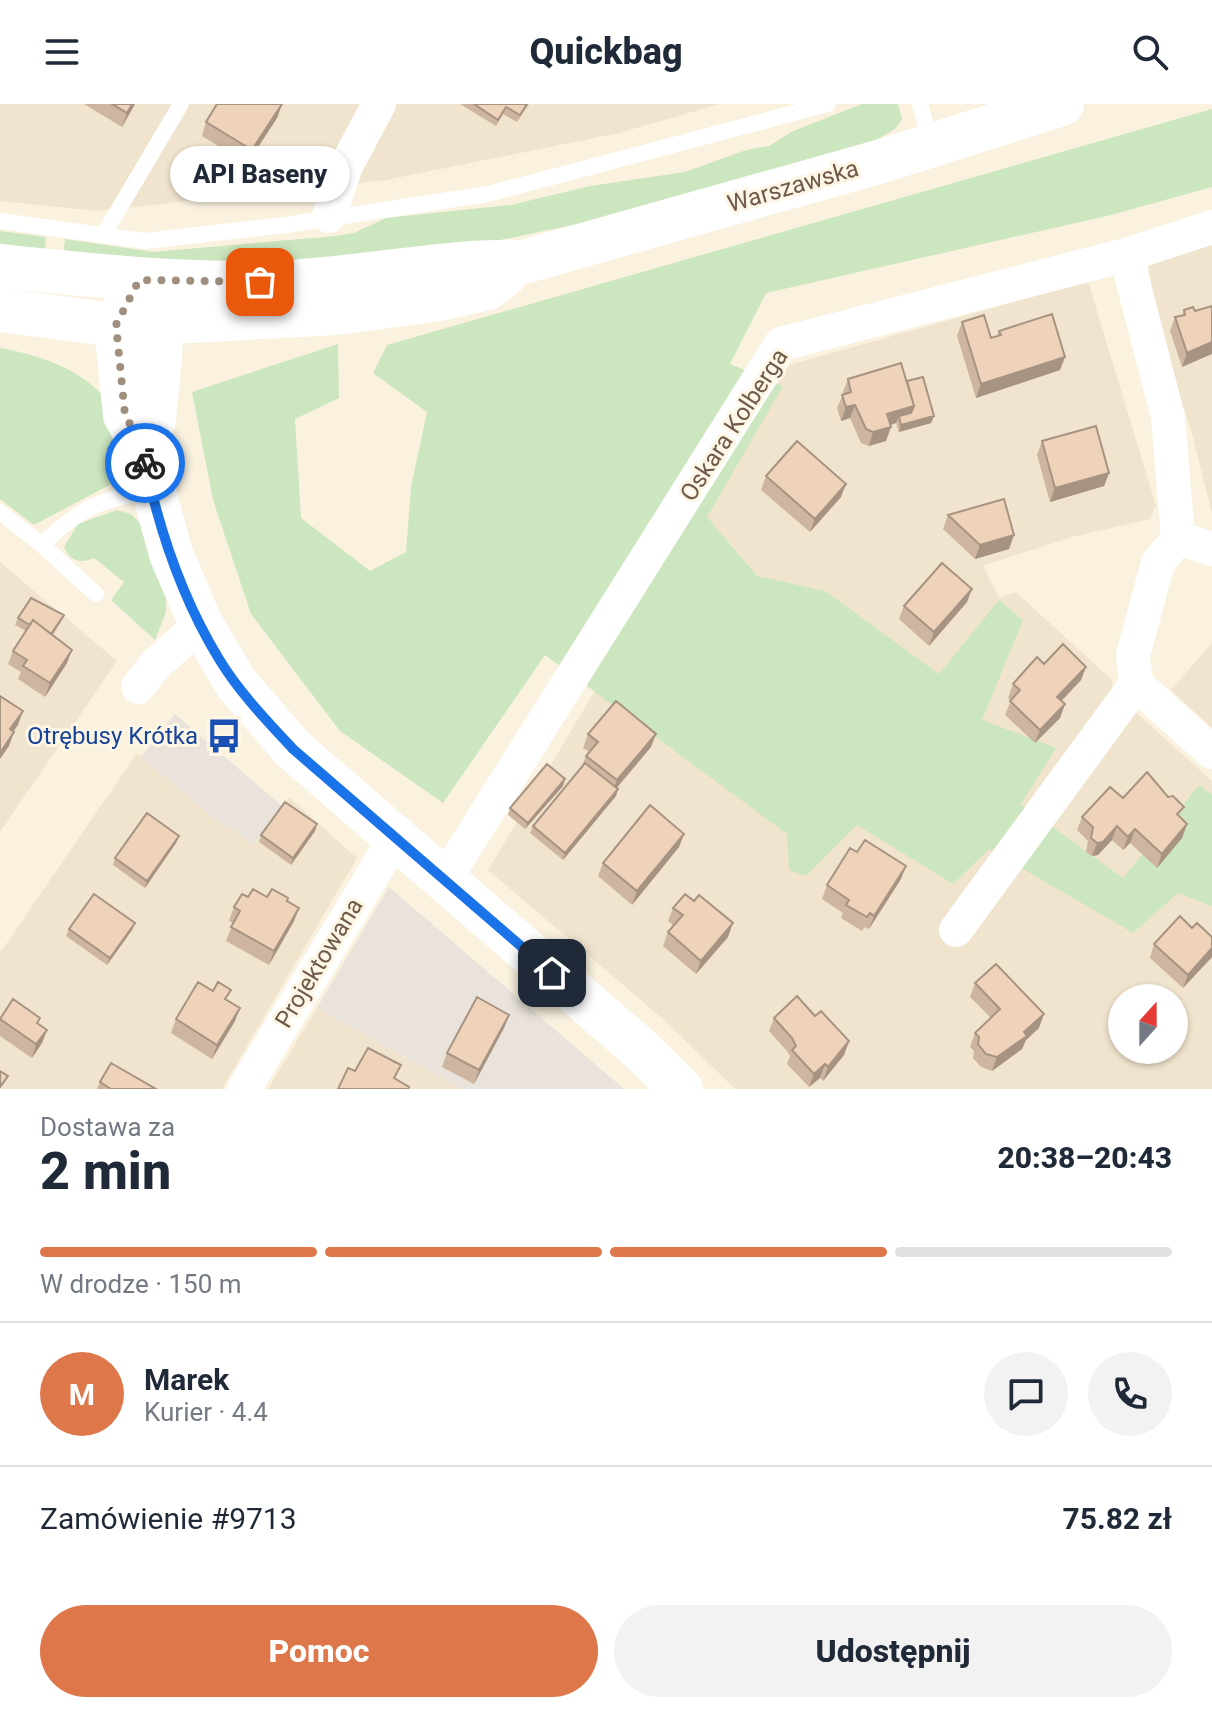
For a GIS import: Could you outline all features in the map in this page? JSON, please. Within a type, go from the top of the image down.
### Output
[{"type":"main road","name":"Warszawska","points":[[0,266],[139,280],[287,282],[488,261],[523,262],[931,145],[1062,104]]},
{"type":"main road","name":"Warszawska","points":[[0,310],[116,325],[337,313],[440,299],[488,288],[523,262]]},
{"type":"main road","points":[[139,280],[116,325],[125,415],[141,444],[151,491],[171,554],[218,658],[257,710],[293,749],[445,879],[681,1089]]},
{"type":"main road","points":[[139,280],[162,324],[154,420],[141,444]]},
{"type":"street","points":[[329,216],[346,166],[379,104]]},
{"type":"street","name":"Oskara Kolberga","points":[[445,879],[781,344],[1126,255],[1212,227]]},
{"type":"street","points":[[956,930],[1136,684],[1133,655],[1168,551],[1168,417],[1126,255]]},
{"type":"street","points":[[1168,551],[1212,549]]},
{"type":"street","points":[[138,687],[154,666],[201,624]]},
{"type":"street","points":[[1136,684],[1212,752]]},
{"type":"street","name":"Projektowana","points":[[244,1089],[395,838]]},
{"type":"lane","points":[[104,234],[181,104]]},
{"type":"lane","points":[[0,221],[145,241],[286,225],[488,194],[828,104]]},
{"type":"lane","points":[[920,104],[931,145]]},
{"type":"lane","points":[[42,545],[69,517],[101,500],[151,491]]},
{"type":"lane","points":[[0,512],[96,594]]},
{"type":"shaded area","points":[[0,104],[720,104],[619,133],[386,180],[97,211],[0,201]]},
{"type":"shaded area","points":[[1212,244],[1212,513],[1193,437],[1158,330],[1148,263]]},
{"type":"shaded area","points":[[1088,281],[1156,506],[1150,519],[1068,538],[983,566],[999,598],[1016,592],[1112,680],[1113,690],[1130,707],[1212,781],[1212,1089],[735,1089],[663,1019],[488,870],[789,365]]},
{"type":"shaded area","points":[[0,562],[117,661],[0,832]]},
{"type":"shaded area","points":[[1212,643],[1212,728],[1171,690]]},
{"type":"shaded area","points":[[175,714],[282,806],[254,845],[230,827],[223,826],[141,757]]},
{"type":"shaded area","points":[[137,753],[223,826],[230,827],[254,845],[289,797],[357,858],[222,1089],[0,1089],[0,953]]},
{"type":"shaded area","points":[[389,887],[624,1089],[462,1089],[317,1008]]},
{"type":"shaded area","points":[[317,1008],[462,1089],[268,1089]]},
{"type":"green space","points":[[862,104],[898,104],[902,119],[895,129],[871,143],[630,213],[457,249],[287,266],[62,263],[65,239],[153,252],[335,236],[354,233],[386,218],[511,205],[590,186],[685,172],[746,150],[769,146],[793,131]]},
{"type":"green space","points":[[1212,109],[1212,187],[1107,216],[766,293],[730,364],[783,386],[707,517],[757,576],[825,591],[939,674],[999,600],[1023,620],[982,720],[1056,748],[1021,804],[1123,878],[1199,785],[1212,795],[1212,906],[1178,893],[1133,933],[989,849],[953,884],[857,825],[806,876],[789,870],[787,834],[545,655],[443,803],[340,731],[251,614],[213,500],[192,392],[338,344],[339,398],[295,419],[301,518],[370,571],[406,552],[411,487],[427,412],[373,373],[387,345]]},
{"type":"green space","points":[[0,231],[46,237],[44,262],[0,257]]},
{"type":"green space","points":[[0,348],[51,362],[74,373],[94,387],[109,404],[120,426],[123,451],[119,480],[34,525],[0,499]]},
{"type":"green space","points":[[117,510],[131,514],[140,523],[166,592],[166,612],[155,640],[111,600],[124,582],[94,558],[76,560],[64,547],[78,524]]},
{"type":"building","points":[[112,104],[132,104],[127,113]]},
{"type":"building","points":[[217,104],[282,104],[252,150],[206,122]]},
{"type":"building","points":[[474,104],[527,104],[520,115],[506,107],[498,120]]},
{"type":"building","points":[[1212,306],[1212,342],[1187,353],[1175,317],[1185,315],[1184,310],[1193,307],[1195,311]]},
{"type":"building","points":[[1052,314],[1065,357],[981,384],[962,322],[984,315],[991,338],[1001,335],[999,331]]},
{"type":"building","points":[[901,363],[914,406],[887,414],[891,427],[873,432],[866,429],[855,405],[846,407],[842,395],[851,392],[848,379]]},
{"type":"building","points":[[923,377],[934,416],[901,425],[899,416],[911,413],[914,406],[907,381]]},
{"type":"building","points":[[1096,426],[1109,473],[1055,488],[1042,441]]},
{"type":"building","points":[[797,441],[846,484],[815,519],[766,476]]},
{"type":"building","points":[[1004,499],[1014,535],[980,545],[948,515]]},
{"type":"building","points":[[942,563],[972,589],[934,632],[904,606]]},
{"type":"building","points":[[31,598],[64,615],[51,634],[33,620],[30,625],[18,618]]},
{"type":"building","points":[[33,620],[72,650],[50,683],[23,666],[27,660],[13,651]]},
{"type":"building","points":[[1063,644],[1086,667],[1057,697],[1065,704],[1040,730],[1010,701],[1020,690],[1013,684],[1037,657],[1044,664]]},
{"type":"building","points":[[0,696],[23,711],[10,729],[14,732],[0,753]]},
{"type":"building","points":[[616,701],[656,734],[617,780],[586,756],[598,742],[588,734]]},
{"type":"building","points":[[585,763],[618,789],[565,853],[533,826]]},
{"type":"building","points":[[547,764],[565,779],[528,823],[510,808]]},
{"type":"building","points":[[1147,772],[1168,797],[1173,796],[1184,807],[1177,814],[1187,824],[1162,854],[1135,829],[1128,837],[1117,826],[1103,842],[1097,843],[1091,838],[1093,827],[1082,817],[1110,787],[1123,798]]},
{"type":"building","points":[[285,802],[317,824],[293,858],[261,835]]},
{"type":"building","points":[[650,805],[684,834],[637,891],[603,863]]},
{"type":"building","points":[[147,813],[179,836],[147,881],[115,858]]},
{"type":"building","points":[[865,840],[906,866],[874,916],[870,913],[867,917],[846,905],[849,900],[827,885],[850,848],[857,852]]},
{"type":"building","points":[[253,889],[267,897],[272,889],[299,908],[274,951],[231,927],[240,911],[234,907],[242,894],[248,897]]},
{"type":"building","points":[[94,894],[135,923],[110,958],[69,929]]},
{"type":"building","points":[[685,894],[694,901],[699,895],[733,923],[701,961],[668,932],[683,915],[673,908]]},
{"type":"building","points":[[1180,916],[1192,928],[1197,923],[1212,937],[1212,948],[1188,975],[1154,944]]},
{"type":"building","points":[[996,964],[1044,1014],[1024,1032],[1027,1036],[997,1057],[986,1054],[978,1044],[979,1037],[975,1033],[1000,1009],[975,983]]},
{"type":"building","points":[[198,982],[213,991],[218,982],[231,990],[225,999],[240,1008],[217,1045],[176,1019]]},
{"type":"building","points":[[797,996],[815,1016],[821,1011],[849,1041],[828,1067],[825,1064],[814,1074],[792,1050],[796,1046],[792,1038],[774,1018]]},
{"type":"building","points":[[477,997],[509,1015],[479,1070],[447,1053]]},
{"type":"building","points":[[13,999],[40,1018],[37,1023],[47,1030],[36,1044],[0,1019]]},
{"type":"building","points":[[368,1048],[401,1065],[394,1078],[408,1089],[338,1089],[348,1068],[355,1071]]},
{"type":"building","points":[[111,1063],[156,1089],[111,1089],[100,1082]]},
{"type":"building","points":[[0,1071],[8,1076],[0,1087]]},
{"type":"way so far","points":[[145,463],[141,444],[125,415],[116,325],[139,280],[206,284],[260,282]]},
{"type":"place","name":"API Baseny","points":[[260,282]]},
{"type":"place","name":"Otrębusy Krótka","points":[[224,736]]},
{"type":"route","points":[[145,463],[171,554],[201,624],[218,658],[257,710],[293,749],[552,973]]}]
